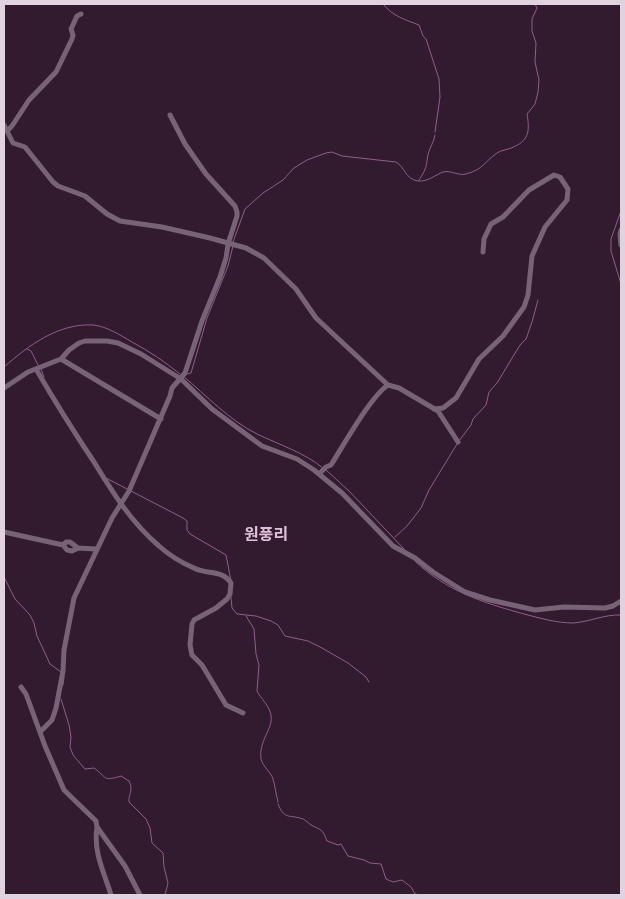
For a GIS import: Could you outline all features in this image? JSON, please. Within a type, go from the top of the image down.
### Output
[{"type":"street","points":[[7,131],[29,100],[56,72],[72,39],[71,29],[77,16],[81,14]]},
{"type":"street","points":[[40,732],[52,720],[56,708],[72,605],[96,549],[129,491],[161,419],[172,388],[185,373],[202,321],[220,278],[237,216],[235,206],[206,174],[170,115]]},
{"type":"street","points":[[4,125],[13,143],[26,147],[53,182],[86,196],[112,218],[120,221],[168,228],[246,248],[264,258],[296,289],[316,318],[388,385],[404,391],[438,411],[458,442]]},
{"type":"street","points":[[434,409],[443,408],[456,398],[479,358],[503,336],[524,307],[528,295],[532,256],[545,227],[567,200],[568,189],[560,177],[554,175],[532,188],[503,217],[490,224],[484,239],[483,252]]},
{"type":"street","points":[[621,230],[621,245]]},
{"type":"street","points":[[4,388],[36,369],[61,359],[79,343],[85,341],[108,341],[118,344],[141,354],[181,379],[212,409],[262,446],[296,459],[319,474],[337,488],[393,546],[415,558],[432,572],[465,592],[534,610],[564,607],[605,608],[621,601]]},
{"type":"street","points":[[61,359],[161,419]]},
{"type":"street","points":[[36,369],[120,504],[145,533],[166,552],[196,570],[222,574],[231,583],[227,599],[216,608],[194,620],[190,645],[192,656],[202,666],[226,705],[243,713]]},
{"type":"street","points":[[319,474],[326,466],[331,465],[372,402],[388,385]]},
{"type":"street","points":[[4,532],[63,545],[72,551],[78,548],[96,549]]},
{"type":"street","points":[[21,687],[26,694],[64,790],[96,821],[97,855],[112,895]]},
{"type":"street","points":[[97,828],[126,866],[140,895]]},
{"type":"waterway","points":[[383,4],[395,15],[419,25],[426,39],[439,79],[440,97],[435,132]]},
{"type":"waterway","points":[[233,242],[245,209],[263,193],[283,180],[294,168],[307,160],[326,153],[332,152],[342,156],[396,162],[410,178],[422,181],[443,172],[457,174],[472,172],[480,168],[499,152],[522,142],[528,131],[527,114],[535,104],[538,92],[539,80],[535,62],[536,43],[532,31],[532,19],[537,8],[535,4]]},
{"type":"waterway","points":[[419,180],[424,173],[435,135]]},
{"type":"waterway","points":[[621,211],[611,239],[611,251],[621,284]]},
{"type":"waterway","points":[[187,374],[191,373],[207,318],[228,266],[233,246]]},
{"type":"waterway","points":[[459,441],[471,425],[473,419],[486,405],[489,392],[526,339],[538,300]]},
{"type":"waterway","points":[[4,367],[44,337],[80,325],[93,325],[108,329],[123,337],[151,353],[180,374]]},
{"type":"waterway","points":[[27,349],[31,351],[38,365]]},
{"type":"waterway","points":[[41,369],[44,377]]},
{"type":"waterway","points":[[183,376],[228,415],[247,428],[299,453],[323,468]]},
{"type":"waterway","points":[[395,537],[407,526],[421,508],[429,490],[457,444]]},
{"type":"waterway","points":[[326,470],[349,491],[404,549]]},
{"type":"waterway","points":[[106,478],[127,489]]},
{"type":"waterway","points":[[131,491],[183,518],[187,521],[187,530],[190,534],[226,555],[231,581]]},
{"type":"waterway","points":[[415,561],[439,580],[466,595],[524,614],[567,623],[621,615]]},
{"type":"waterway","points":[[4,577],[15,599],[30,615],[50,664],[61,672]]},
{"type":"waterway","points":[[231,597],[232,608],[237,614],[256,616],[271,621],[278,625],[285,636],[308,641],[322,648],[348,663],[366,677],[369,682]]},
{"type":"waterway","points":[[246,616],[254,629],[259,665],[257,691],[269,708],[271,715],[270,725],[262,746],[261,759],[273,779],[278,802]]},
{"type":"waterway","points":[[63,685],[64,677]]},
{"type":"waterway","points":[[61,699],[69,725],[70,747],[73,755],[85,769],[94,768],[105,778],[111,779],[121,776],[129,781],[131,787],[129,802],[146,819],[150,828],[152,843],[163,853],[168,883],[165,895]]},
{"type":"waterway","points":[[278,804],[284,814],[303,819],[321,830],[327,841],[338,845],[341,844],[348,856],[370,863],[381,864],[386,879],[393,882],[402,880],[411,887],[415,894],[421,895]]},
{"type":"district","name":"원풍리","points":[[266,535]]}]
